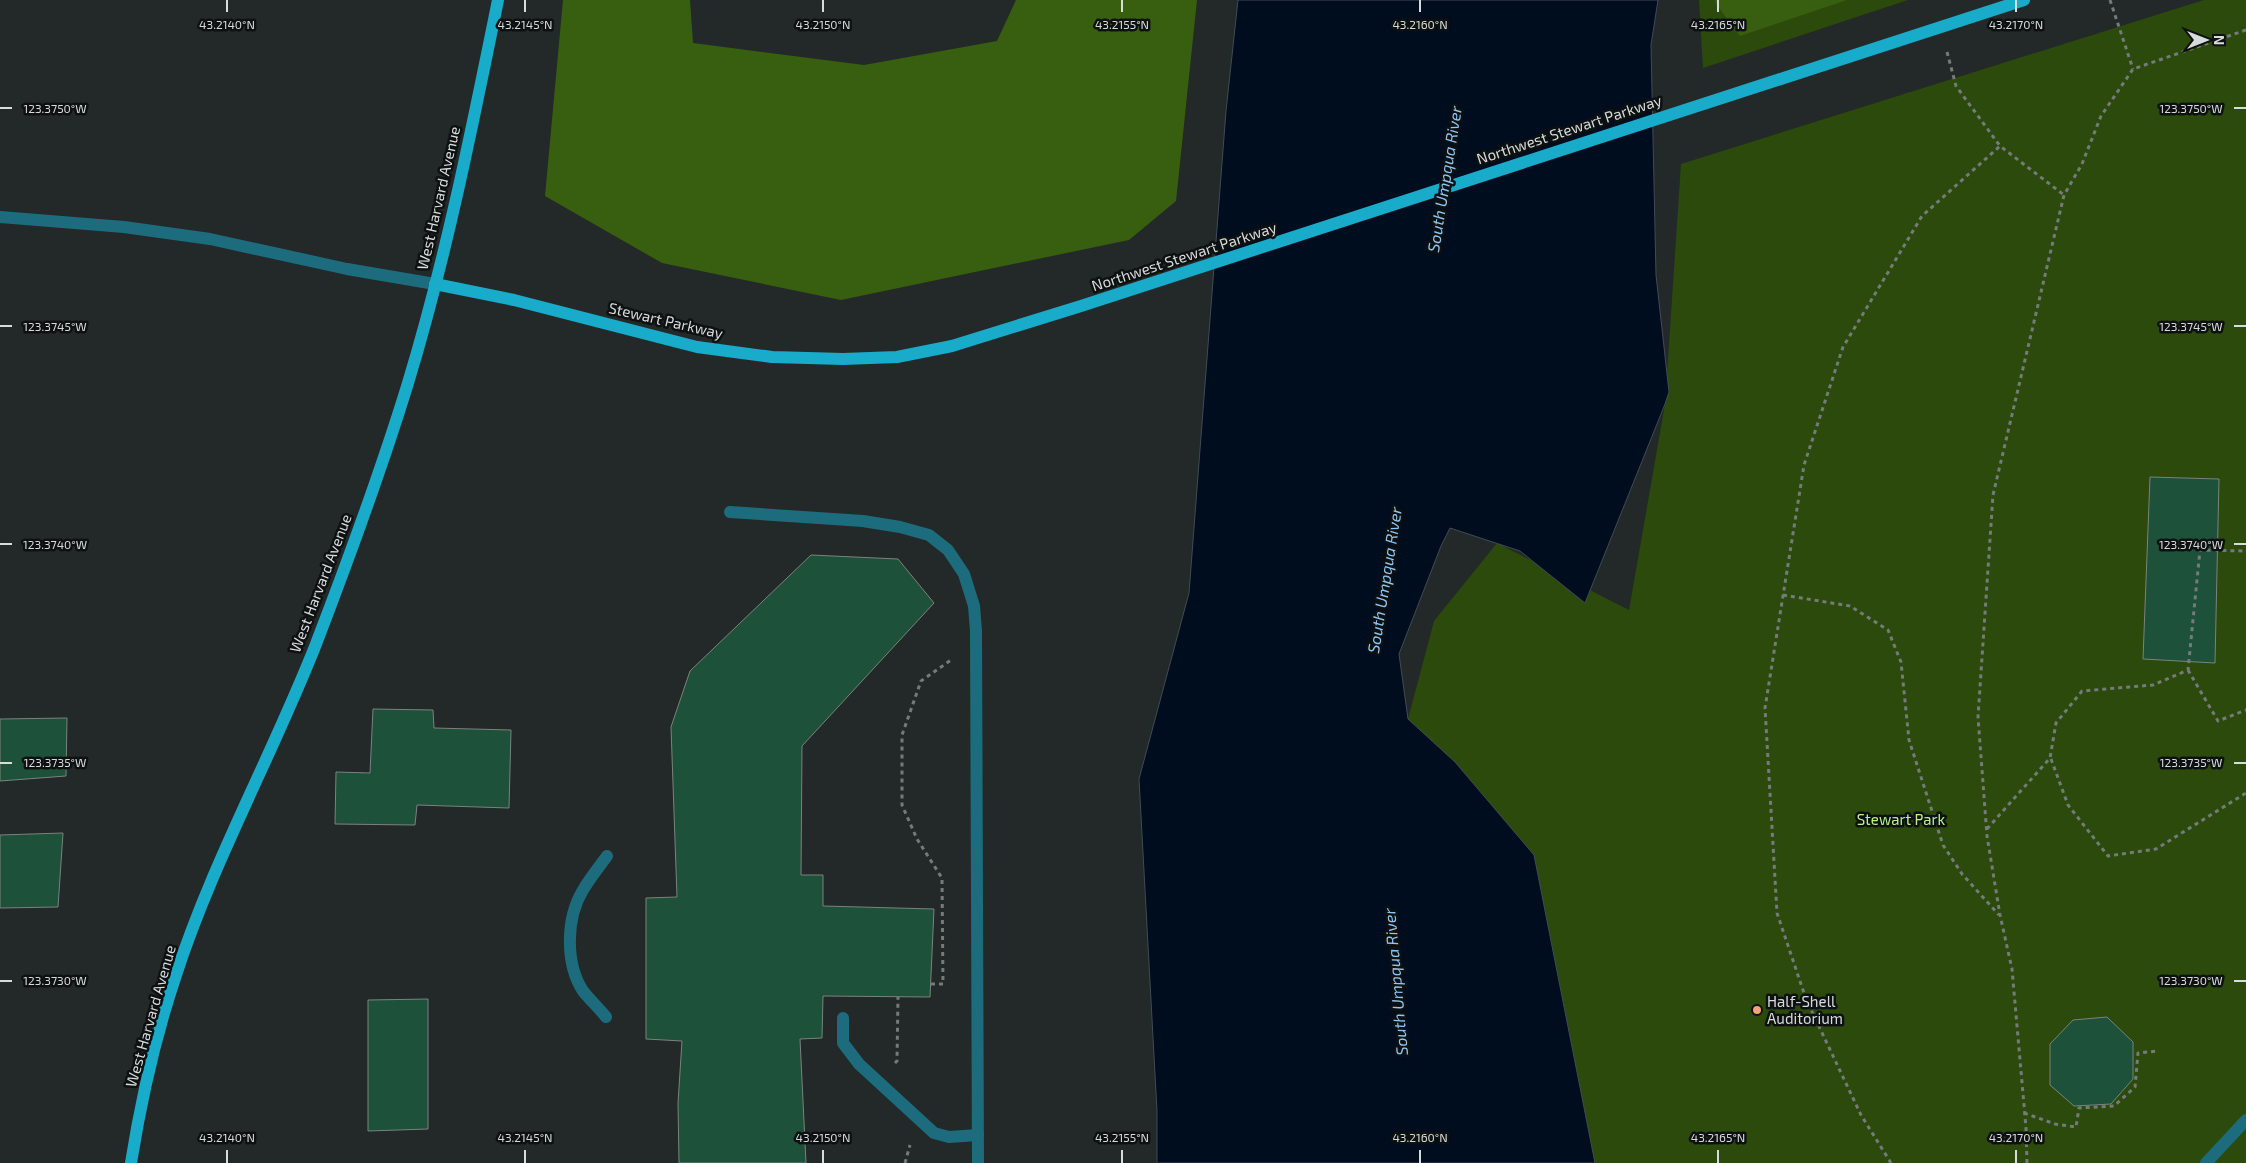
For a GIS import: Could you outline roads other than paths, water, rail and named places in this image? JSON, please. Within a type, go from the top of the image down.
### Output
[{"type":"main road","name":"West Harvard Avenue","points":[[131,1163],[152,1058],[175,976],[217,870],[314,647],[358,531],[408,384],[435,284],[498,0]]},
{"type":"main road","name":"Northwest Stewart Parkway","points":[[952,346],[1273,244],[2024,0]]},
{"type":"main road","name":"Stewart Parkway","points":[[435,284],[514,300],[697,347],[772,357],[843,359],[897,357],[952,346]]},
{"type":"street","points":[[0,217],[124,227],[210,239],[347,269],[435,284]]},
{"type":"street","points":[[730,512],[863,521],[900,527],[929,535],[948,550],[964,574],[974,606],[976,656],[978,1163]]},
{"type":"street","points":[[606,1017],[583,990],[575,971],[570,946],[573,919],[582,892],[607,856]]},
{"type":"street","points":[[843,1018],[843,1043],[858,1064],[934,1133],[949,1137],[978,1135]]},
{"type":"street","points":[[2206,1163],[2246,1120]]},
{"type":"water","name":"South Umpqua River","points":[[1238,0],[1658,0],[1651,45],[1656,275],[1669,392],[1665,404],[1585,603],[1520,551],[1450,528],[1441,546],[1399,654],[1408,719],[1455,762],[1534,855],[1595,1163],[1157,1163],[1157,1111],[1139,779],[1189,593],[1226,111]]},
{"type":"place","name":"Half-Shell Auditorium","points":[[1757,1010]]},
{"type":"park label","name":"Stewart Park","points":[[1901,819]]}]
